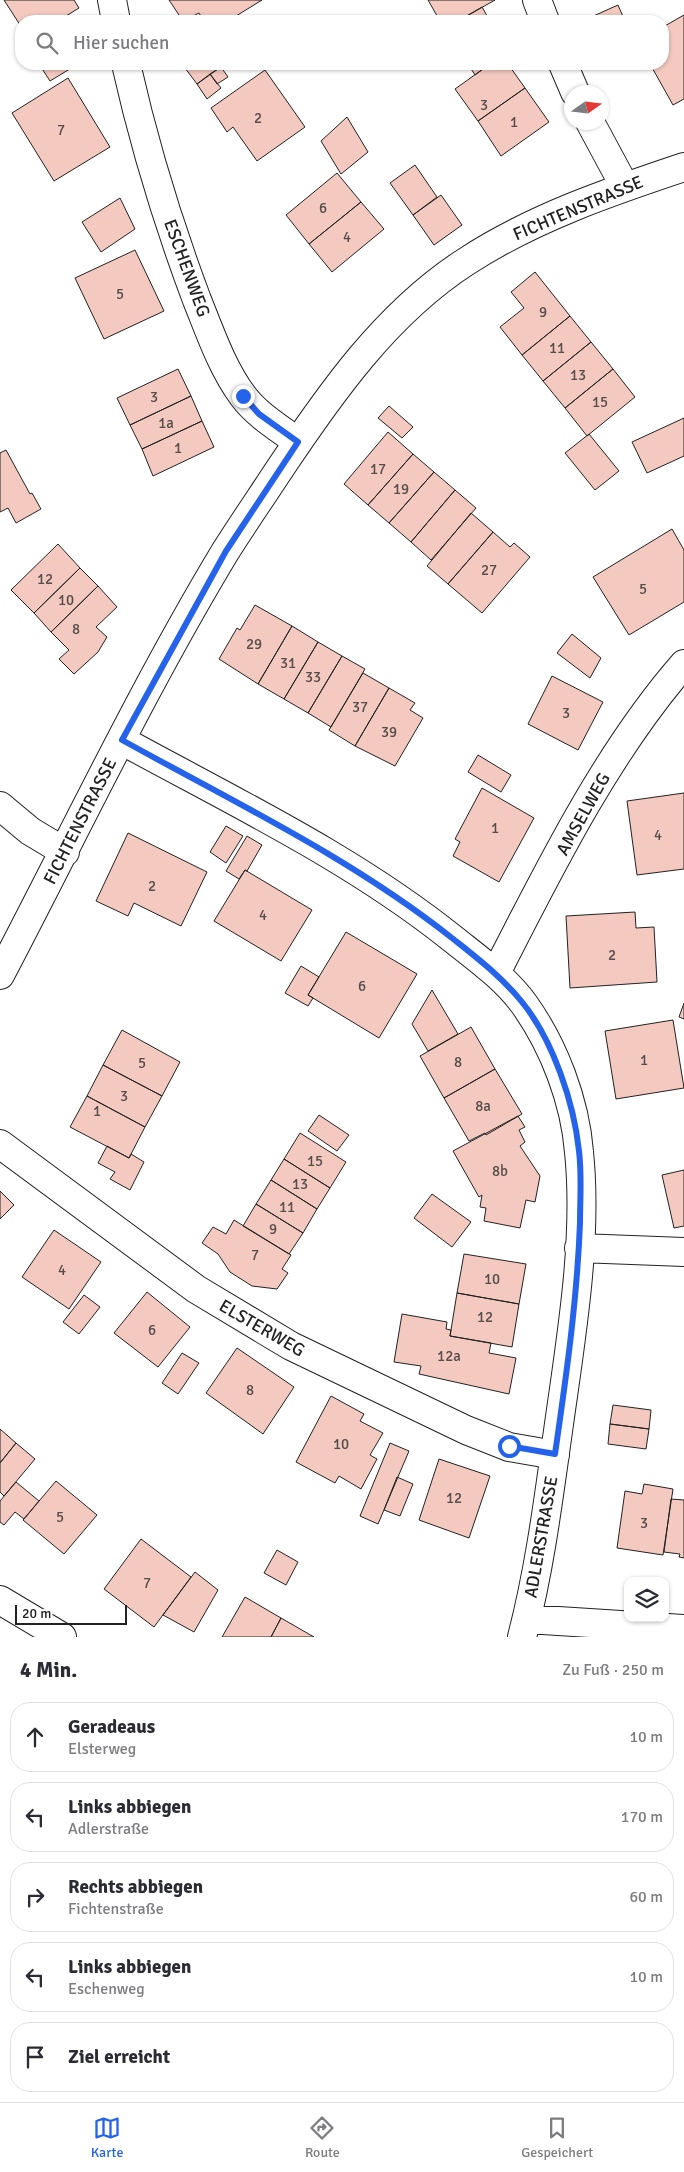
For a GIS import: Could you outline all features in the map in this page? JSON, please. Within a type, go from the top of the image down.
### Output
[{"type":"street","points":[[112,0],[115,15]]},
{"type":"street","points":[[536,0],[542,15]]},
{"type":"street","name":"ESCHENWEG","points":[[128,70],[154,170],[181,256],[226,368],[243,396],[259,414],[298,442]]},
{"type":"street","points":[[566,70],[572,85]]},
{"type":"street","points":[[594,130],[625,187]]},
{"type":"street","name":"FICHTENSTRASSE","points":[[0,975],[122,740],[226,551],[298,442],[353,366],[409,306],[466,261],[529,225],[625,187],[684,167]]},
{"type":"street","name":"AMSELWEG","points":[[496,973],[581,814],[616,756],[662,689],[684,664]]},
{"type":"street","name":"ADLERSTRASSE","points":[[122,740],[355,868],[426,917],[496,973],[523,1003],[544,1037],[573,1112],[579,1151],[579,1248],[571,1342],[555,1454],[525,1628]]},
{"type":"street","points":[[0,806],[30,831],[65,852]]},
{"type":"street","name":"ELSTERWEG","points":[[0,1144],[196,1289],[291,1346],[466,1430],[509,1446],[555,1454]]},
{"type":"street","points":[[579,1248],[684,1252]]},
{"type":"street","points":[[0,1600],[62,1637]]},
{"type":"street","points":[[525,1628],[684,1630]]},
{"type":"building","points":[[4,0],[74,0],[79,8],[68,15],[15,15],[15,17]]},
{"type":"building","points":[[169,0],[262,0],[238,15],[200,15],[199,13],[195,15],[179,15]]},
{"type":"building","points":[[428,0],[495,0],[469,15],[437,15]]},
{"type":"building","points":[[618,5],[622,15],[596,15]]},
{"type":"building","points":[[482,7],[487,15],[468,15]]},
{"type":"building","points":[[684,15],[684,99],[673,105],[653,70],[669,70],[669,24]]},
{"type":"building","points":[[43,70],[68,70],[50,81]]},
{"type":"building","points":[[186,70],[217,70],[197,84]]},
{"type":"building","points":[[216,70],[223,70],[228,77],[217,84],[210,74]]},
{"type":"building","points":[[265,70],[305,127],[257,161],[233,127],[227,132],[211,108]]},
{"type":"building","points":[[472,70],[482,70],[475,75]]},
{"type":"building","points":[[482,70],[512,70],[525,88],[478,121],[455,89]]},
{"type":"building","points":[[210,74],[221,88],[207,99],[197,84]]},
{"type":"building","points":[[68,78],[110,147],[54,181],[12,113]]},
{"type":"building","points":[[525,88],[549,122],[501,156],[478,121]]},
{"type":"building","points":[[347,117],[368,152],[341,174],[321,141]]},
{"type":"building","points":[[415,165],[437,197],[413,215],[390,183]]},
{"type":"building","points":[[337,173],[361,202],[309,244],[286,215]]},
{"type":"building","points":[[441,195],[462,225],[434,245],[413,215]]},
{"type":"building","points":[[120,198],[135,229],[101,252],[82,222]]},
{"type":"building","points":[[361,202],[384,229],[332,272],[309,244]]},
{"type":"building","points":[[135,250],[164,311],[104,339],[75,278]]},
{"type":"building","points":[[535,272],[570,316],[522,355],[500,327],[524,308],[511,292]]},
{"type":"building","points":[[570,316],[591,342],[543,381],[522,355]]},
{"type":"building","points":[[591,342],[613,369],[565,408],[543,381]]},
{"type":"building","points":[[178,369],[191,396],[130,425],[117,398]]},
{"type":"building","points":[[613,369],[635,397],[587,436],[565,408]]},
{"type":"building","points":[[191,396],[202,421],[142,449],[130,425]]},
{"type":"building","points":[[389,406],[413,427],[402,438],[378,418]]},
{"type":"building","points":[[684,418],[684,456],[647,473],[632,442]]},
{"type":"building","points":[[202,421],[214,447],[153,476],[142,449]]},
{"type":"building","points":[[388,432],[413,454],[368,505],[344,484]]},
{"type":"building","points":[[589,434],[619,471],[595,490],[565,453]]},
{"type":"building","points":[[6,450],[30,494],[32,493],[41,509],[16,523],[8,508],[0,512],[0,453]]},
{"type":"building","points":[[413,454],[434,472],[389,523],[368,505]]},
{"type":"building","points":[[434,472],[455,490],[411,542],[389,523]]},
{"type":"building","points":[[455,490],[476,508],[431,560],[411,542]]},
{"type":"building","points":[[471,513],[493,532],[448,584],[427,566]]},
{"type":"building","points":[[672,529],[684,550],[684,602],[629,635],[593,577]]},
{"type":"building","points":[[493,532],[510,547],[514,543],[530,557],[482,613],[448,584]]},
{"type":"building","points":[[58,544],[80,568],[34,613],[11,590]]},
{"type":"building","points":[[80,568],[98,586],[51,632],[34,613]]},
{"type":"building","points":[[98,586],[117,607],[96,627],[107,637],[98,652],[74,674],[59,659],[69,650],[51,632]]},
{"type":"building","points":[[255,605],[292,626],[258,684],[219,659],[237,628],[240,630]]},
{"type":"building","points":[[292,626],[318,642],[284,699],[258,684]]},
{"type":"building","points":[[572,634],[601,658],[590,678],[557,653]]},
{"type":"building","points":[[318,642],[342,656],[308,713],[284,699]]},
{"type":"building","points":[[342,656],[365,669],[331,727],[308,713]]},
{"type":"building","points":[[363,673],[389,688],[355,746],[329,730]]},
{"type":"building","points":[[552,676],[603,702],[578,750],[528,724]]},
{"type":"building","points":[[389,688],[415,703],[410,710],[423,718],[395,766],[355,746]]},
{"type":"building","points":[[478,755],[511,775],[501,792],[468,772]]},
{"type":"building","points":[[482,788],[534,818],[499,882],[453,856],[460,842],[455,839]]},
{"type":"building","points":[[684,793],[684,869],[637,875],[627,801]]},
{"type":"building","points":[[226,826],[243,836],[226,863],[210,852]]},
{"type":"building","points":[[128,833],[207,872],[181,926],[134,903],[128,916],[96,901]]},
{"type":"building","points":[[247,836],[262,845],[247,871],[245,870],[239,879],[226,871]]},
{"type":"building","points":[[245,870],[312,910],[281,961],[214,921]]},
{"type":"building","points":[[635,912],[636,928],[654,927],[657,982],[570,988],[566,916]]},
{"type":"building","points":[[346,932],[417,974],[379,1038],[308,995]]},
{"type":"building","points":[[301,966],[319,977],[308,995],[313,998],[308,1006],[285,993]]},
{"type":"building","points":[[432,990],[458,1034],[428,1051],[412,1024]]},
{"type":"building","points":[[684,1003],[684,1019],[679,1017]]},
{"type":"building","points":[[673,1020],[684,1088],[616,1099],[605,1031]]},
{"type":"building","points":[[471,1027],[495,1069],[444,1098],[420,1056]]},
{"type":"building","points":[[122,1030],[180,1062],[162,1096],[103,1065]]},
{"type":"building","points":[[103,1065],[162,1096],[145,1127],[87,1096]]},
{"type":"building","points":[[495,1069],[522,1114],[486,1135],[485,1133],[469,1141],[444,1098]]},
{"type":"building","points":[[87,1096],[145,1127],[129,1158],[70,1127]]},
{"type":"building","points":[[319,1115],[349,1135],[337,1151],[308,1131]]},
{"type":"building","points":[[518,1116],[525,1127],[519,1130],[525,1142],[520,1146],[540,1176],[535,1202],[526,1200],[520,1228],[484,1221],[486,1208],[480,1207],[482,1195],[479,1197],[453,1151]]},
{"type":"building","points":[[300,1133],[346,1162],[330,1188],[284,1159]]},
{"type":"building","points":[[107,1146],[129,1158],[131,1154],[144,1162],[130,1190],[110,1179],[115,1172],[98,1163]]},
{"type":"building","points":[[284,1159],[330,1188],[317,1209],[271,1180]]},
{"type":"building","points":[[684,1170],[684,1226],[674,1228],[662,1175]]},
{"type":"building","points":[[271,1180],[317,1209],[303,1233],[256,1204]]},
{"type":"building","points":[[0,1191],[14,1205],[0,1219]]},
{"type":"building","points":[[432,1194],[471,1222],[452,1247],[414,1218]]},
{"type":"building","points":[[256,1204],[303,1233],[289,1254],[243,1226]]},
{"type":"building","points":[[234,1220],[291,1255],[282,1269],[288,1273],[277,1289],[252,1286],[230,1272],[218,1254],[202,1243],[213,1227],[226,1234]]},
{"type":"building","points":[[54,1230],[101,1262],[69,1309],[22,1277]]},
{"type":"building","points":[[464,1254],[526,1264],[519,1304],[457,1293]]},
{"type":"building","points":[[147,1292],[190,1327],[158,1367],[114,1333]]},
{"type":"building","points":[[457,1293],[519,1304],[512,1347],[450,1336]]},
{"type":"building","points":[[84,1295],[100,1307],[79,1334],[63,1322]]},
{"type":"building","points":[[402,1314],[447,1322],[446,1329],[451,1330],[450,1336],[491,1343],[489,1353],[516,1358],[509,1394],[419,1374],[421,1366],[394,1362]]},
{"type":"building","points":[[237,1348],[294,1387],[263,1434],[206,1393]]},
{"type":"building","points":[[182,1353],[199,1363],[178,1394],[162,1383]]},
{"type":"building","points":[[331,1396],[364,1414],[360,1421],[383,1433],[370,1455],[377,1459],[361,1489],[339,1476],[335,1483],[296,1462]]},
{"type":"building","points":[[613,1405],[651,1410],[649,1429],[610,1424]]},
{"type":"building","points":[[610,1424],[649,1429],[646,1449],[608,1444]]},
{"type":"building","points":[[0,1429],[16,1443],[0,1463]]},
{"type":"building","points":[[16,1443],[35,1459],[4,1496],[0,1492],[0,1463]]},
{"type":"building","points":[[390,1443],[409,1451],[378,1524],[360,1516]]},
{"type":"building","points":[[439,1459],[490,1476],[469,1538],[419,1520]]},
{"type":"building","points":[[397,1477],[413,1484],[400,1516],[384,1510]]},
{"type":"building","points":[[56,1481],[97,1515],[64,1554],[23,1520]]},
{"type":"building","points":[[16,1482],[39,1501],[24,1519],[15,1512],[4,1525],[0,1522],[0,1501]]},
{"type":"building","points":[[644,1484],[673,1489],[663,1555],[617,1548],[625,1491],[642,1494]]},
{"type":"building","points":[[671,1499],[684,1500],[684,1558],[679,1557],[680,1554],[664,1552]]},
{"type":"building","points":[[141,1539],[191,1577],[154,1627],[104,1589]]},
{"type":"building","points":[[277,1550],[298,1562],[286,1585],[264,1573]]},
{"type":"building","points":[[195,1572],[218,1590],[194,1632],[163,1615]]},
{"type":"building","points":[[245,1597],[281,1618],[271,1637],[222,1637]]},
{"type":"building","points":[[281,1618],[314,1637],[271,1637]]},
{"type":"route","points":[[243,396],[259,414],[298,442],[226,551],[122,740],[355,868],[426,917],[496,973],[523,1003],[544,1037],[573,1112],[579,1151],[581,1188],[579,1248],[571,1342],[555,1454],[534,1452],[509,1446]]}]
